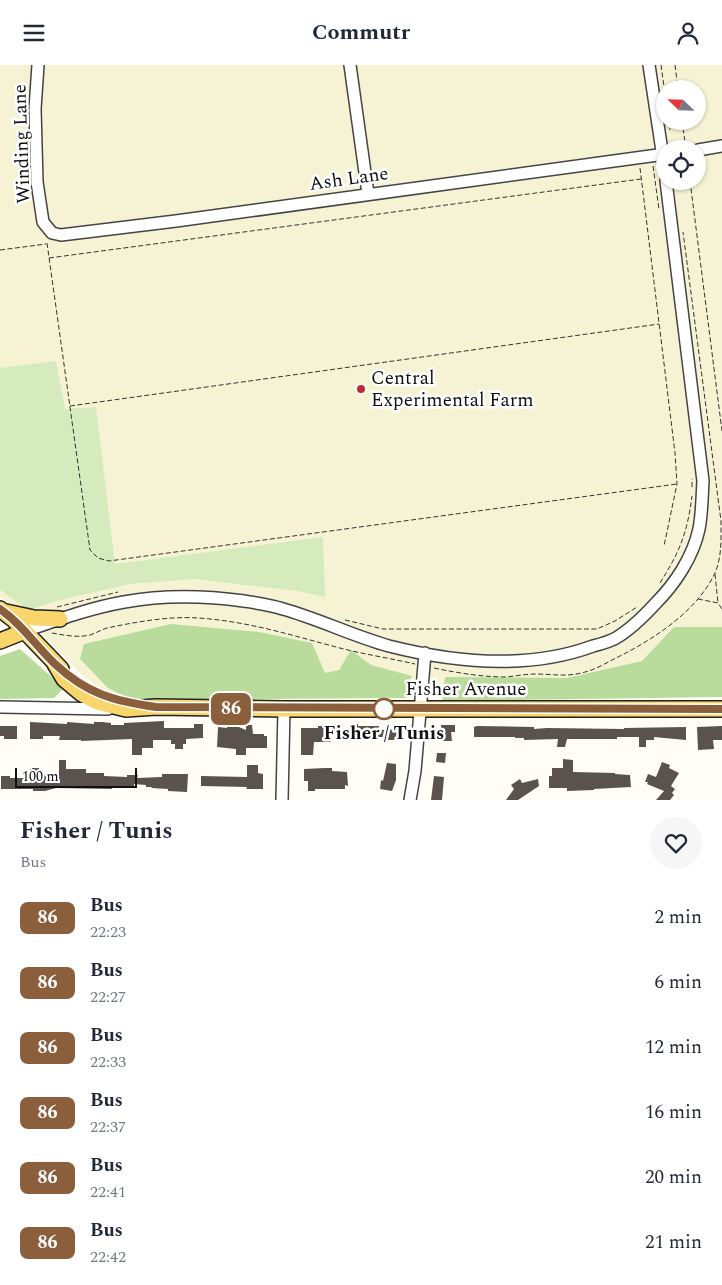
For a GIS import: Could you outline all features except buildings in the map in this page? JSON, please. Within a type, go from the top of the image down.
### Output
[{"type":"main road","points":[[1,610],[34,618],[55,614]]},
{"type":"main road","points":[[1,610],[25,631],[55,664],[85,687],[124,703],[156,707]]},
{"type":"main road","points":[[0,641],[25,631]]},
{"type":"main road","points":[[55,664],[64,679],[82,694],[104,704],[126,709]]},
{"type":"main road","name":"Fisher Avenue","points":[[126,709],[156,707],[284,709],[722,709]]},
{"type":"street","name":"Winding Lane","points":[[38,65],[36,109],[37,182],[43,222],[52,233]]},
{"type":"street","points":[[350,65],[368,194]]},
{"type":"street","points":[[649,65],[658,140]]},
{"type":"street","points":[[706,148],[722,146]]},
{"type":"street","name":"Ash Lane","points":[[52,233],[61,235],[73,234],[656,155]]},
{"type":"street","points":[[25,631],[55,614],[148,599],[206,598],[244,601],[282,608],[389,646],[476,661],[517,662],[552,658],[578,652],[615,638],[634,626],[666,593],[690,555],[699,529],[703,481],[667,190]]},
{"type":"street","points":[[410,800],[415,771],[426,653]]},
{"type":"street","name":"Fisher Avenue","points":[[0,707],[126,709]]},
{"type":"street","points":[[282,800],[284,709]]},
{"type":"path","points":[[661,65],[663,80]]},
{"type":"path","points":[[675,65],[677,80]]},
{"type":"path","points":[[639,157],[675,453],[677,484],[664,546]]},
{"type":"path","points":[[49,258],[641,179]]},
{"type":"path","points":[[659,190],[659,213]]},
{"type":"path","points":[[691,190],[722,431]]},
{"type":"path","points":[[52,233],[47,243],[90,550],[98,558],[109,561],[677,484]]},
{"type":"path","points":[[0,250],[47,243]]},
{"type":"path","points":[[70,407],[659,324]]},
{"type":"path","points":[[658,587],[677,556],[688,524],[692,493],[692,473]]},
{"type":"path","points":[[715,573],[718,603],[722,609]]},
{"type":"path","points":[[55,614],[124,591]]},
{"type":"path","points":[[697,599],[718,603]]},
{"type":"path","points":[[341,619],[384,629],[597,629],[615,621],[641,605]]},
{"type":"path","points":[[48,633],[76,637],[139,622],[174,618],[198,618],[261,627],[338,648],[418,665]]},
{"type":"shaded area","name":"Central Experimental Farm","points":[[0,65],[722,65],[722,697],[110,694],[85,678],[17,609],[0,597]]},
{"type":"green space","points":[[56,361],[65,409],[96,407],[115,564],[323,537],[325,597],[298,591],[194,579],[130,584],[56,601],[28,610],[0,590],[0,368]]},
{"type":"green space","points":[[171,624],[259,632],[312,643],[325,673],[339,670],[351,650],[371,665],[412,676],[407,686],[409,698],[132,700],[108,688],[80,659],[84,644]]},
{"type":"green space","points":[[674,627],[722,627],[722,697],[442,701],[445,677],[567,678],[642,661]]},
{"type":"green space","points":[[20,649],[64,688],[54,698],[0,699],[0,656]]},
{"type":"bus line","name":"86","points":[[0,609],[14,620],[55,664],[68,675],[90,690],[106,698],[124,703],[156,707],[284,709],[722,709]]},
{"type":"place","name":"Central Experimental Farm","points":[[361,389]]},
{"type":"place","name":"Fisher / Tunis","points":[[384,709]]}]
